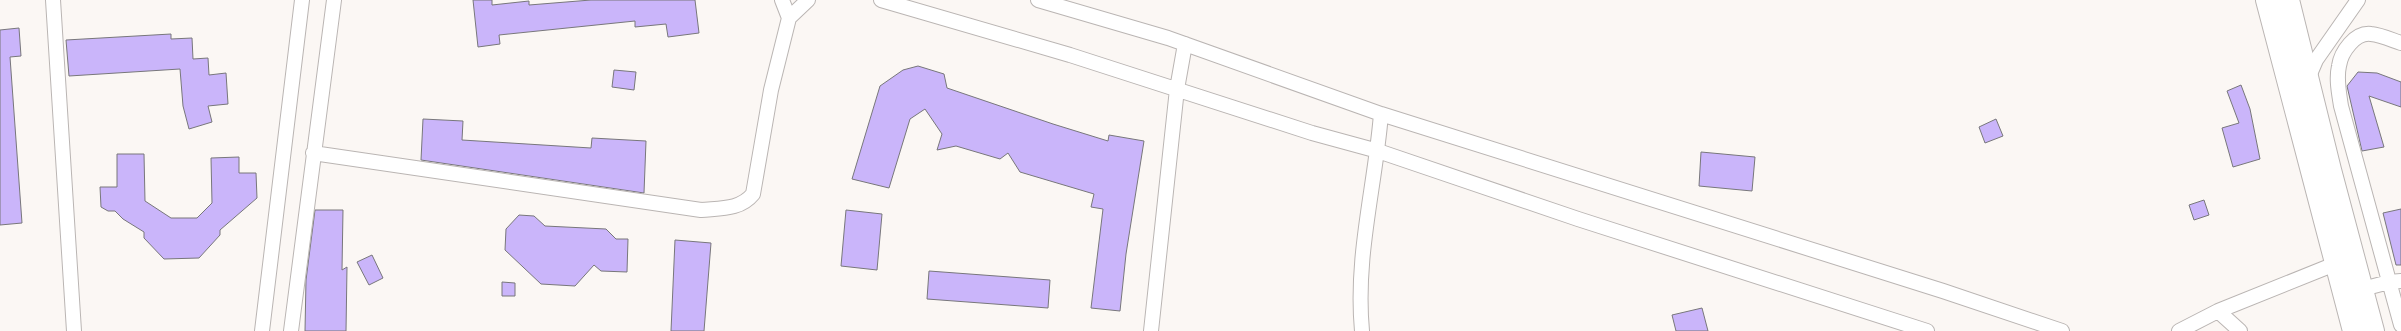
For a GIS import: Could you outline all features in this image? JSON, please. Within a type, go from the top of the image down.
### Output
[{"type":"highway","points":[[2267,0],[2335,264],[2353,291],[2373,331]]},
{"type":"highway","points":[[2288,0],[2353,291],[2354,331]]},
{"type":"street","points":[[53,0],[74,331]]},
{"type":"street","points":[[262,331],[302,0]]},
{"type":"street","points":[[291,331],[334,0]]},
{"type":"street","points":[[782,0],[789,18]]},
{"type":"street","points":[[313,153],[701,210],[738,206],[746,202],[753,194],[772,90],[789,18],[808,0]]},
{"type":"street","points":[[880,0],[1070,55],[1312,133],[1378,152],[1578,219],[1928,331]]},
{"type":"street","points":[[1038,0],[1185,44],[1381,114],[1928,286],[2062,331]]},
{"type":"street","points":[[2307,81],[2316,60],[2358,0]]},
{"type":"street","points":[[2401,43],[2372,34],[2358,37],[2348,48],[2339,65],[2338,81],[2341,106],[2395,281],[2401,325]]},
{"type":"street","points":[[1151,331],[1163,239],[1177,89],[1185,44]]},
{"type":"street","points":[[1362,331],[1359,282],[1367,211],[1378,152],[1381,114]]},
{"type":"street","points":[[2179,331],[2218,311],[2335,264]]},
{"type":"street","points":[[2353,291],[2395,281]]},
{"type":"street","points":[[2218,311],[2240,331]]},
{"type":"building","points":[[473,0],[492,0],[492,5],[529,1],[529,5],[591,0],[695,0],[699,33],[668,37],[666,24],[635,27],[635,21],[499,35],[500,44],[478,47]]},
{"type":"building","points":[[19,28],[21,56],[10,57],[22,223],[0,225],[0,30]]},
{"type":"building","points":[[171,34],[171,39],[192,38],[193,59],[208,58],[209,75],[226,73],[228,104],[208,106],[212,122],[189,129],[183,106],[180,69],[69,76],[66,40]]},
{"type":"building","points":[[918,66],[944,74],[947,88],[1053,124],[1108,141],[1109,135],[1144,141],[1126,254],[1120,311],[1091,308],[1103,209],[1091,207],[1094,194],[1020,172],[1008,153],[1000,159],[956,146],[937,150],[942,134],[925,109],[910,119],[889,188],[852,179],[880,86],[903,70]]},
{"type":"building","points":[[614,70],[636,72],[634,90],[612,87]]},
{"type":"building","points":[[2358,72],[2377,73],[2401,82],[2401,107],[2369,96],[2384,147],[2362,151],[2347,86]]},
{"type":"building","points":[[2241,85],[2250,109],[2260,159],[2233,167],[2222,128],[2239,123],[2227,91]]},
{"type":"building","points":[[423,119],[463,121],[462,140],[591,148],[592,138],[646,141],[644,193],[421,160]]},
{"type":"building","points":[[1996,119],[2003,136],[1985,143],[1979,127]]},
{"type":"building","points":[[1701,152],[1755,157],[1752,191],[1699,186]]},
{"type":"building","points":[[117,154],[144,154],[145,201],[171,218],[197,218],[212,203],[211,158],[239,157],[239,173],[256,173],[257,198],[220,230],[220,235],[199,258],[164,259],[144,238],[144,232],[123,219],[115,211],[108,211],[101,207],[100,187],[117,187]]},
{"type":"building","points":[[2204,200],[2209,215],[2194,220],[2189,205]]},
{"type":"building","points":[[2401,209],[2401,265],[2396,265],[2383,213]]},
{"type":"building","points":[[315,210],[343,210],[342,270],[347,267],[346,331],[305,331],[306,280]]},
{"type":"building","points":[[846,210],[882,214],[877,270],[841,266]]},
{"type":"building","points":[[519,215],[534,216],[545,226],[606,229],[616,239],[628,239],[627,272],[601,271],[594,265],[575,286],[541,284],[505,250],[506,229]]},
{"type":"building","points":[[675,240],[711,243],[704,331],[671,331]]},
{"type":"building","points":[[372,255],[383,278],[369,285],[357,262]]},
{"type":"building","points":[[929,271],[1050,280],[1048,308],[927,299]]},
{"type":"building","points":[[502,282],[515,283],[515,296],[502,296]]},
{"type":"building","points":[[1702,308],[1708,331],[1676,331],[1672,315]]}]
